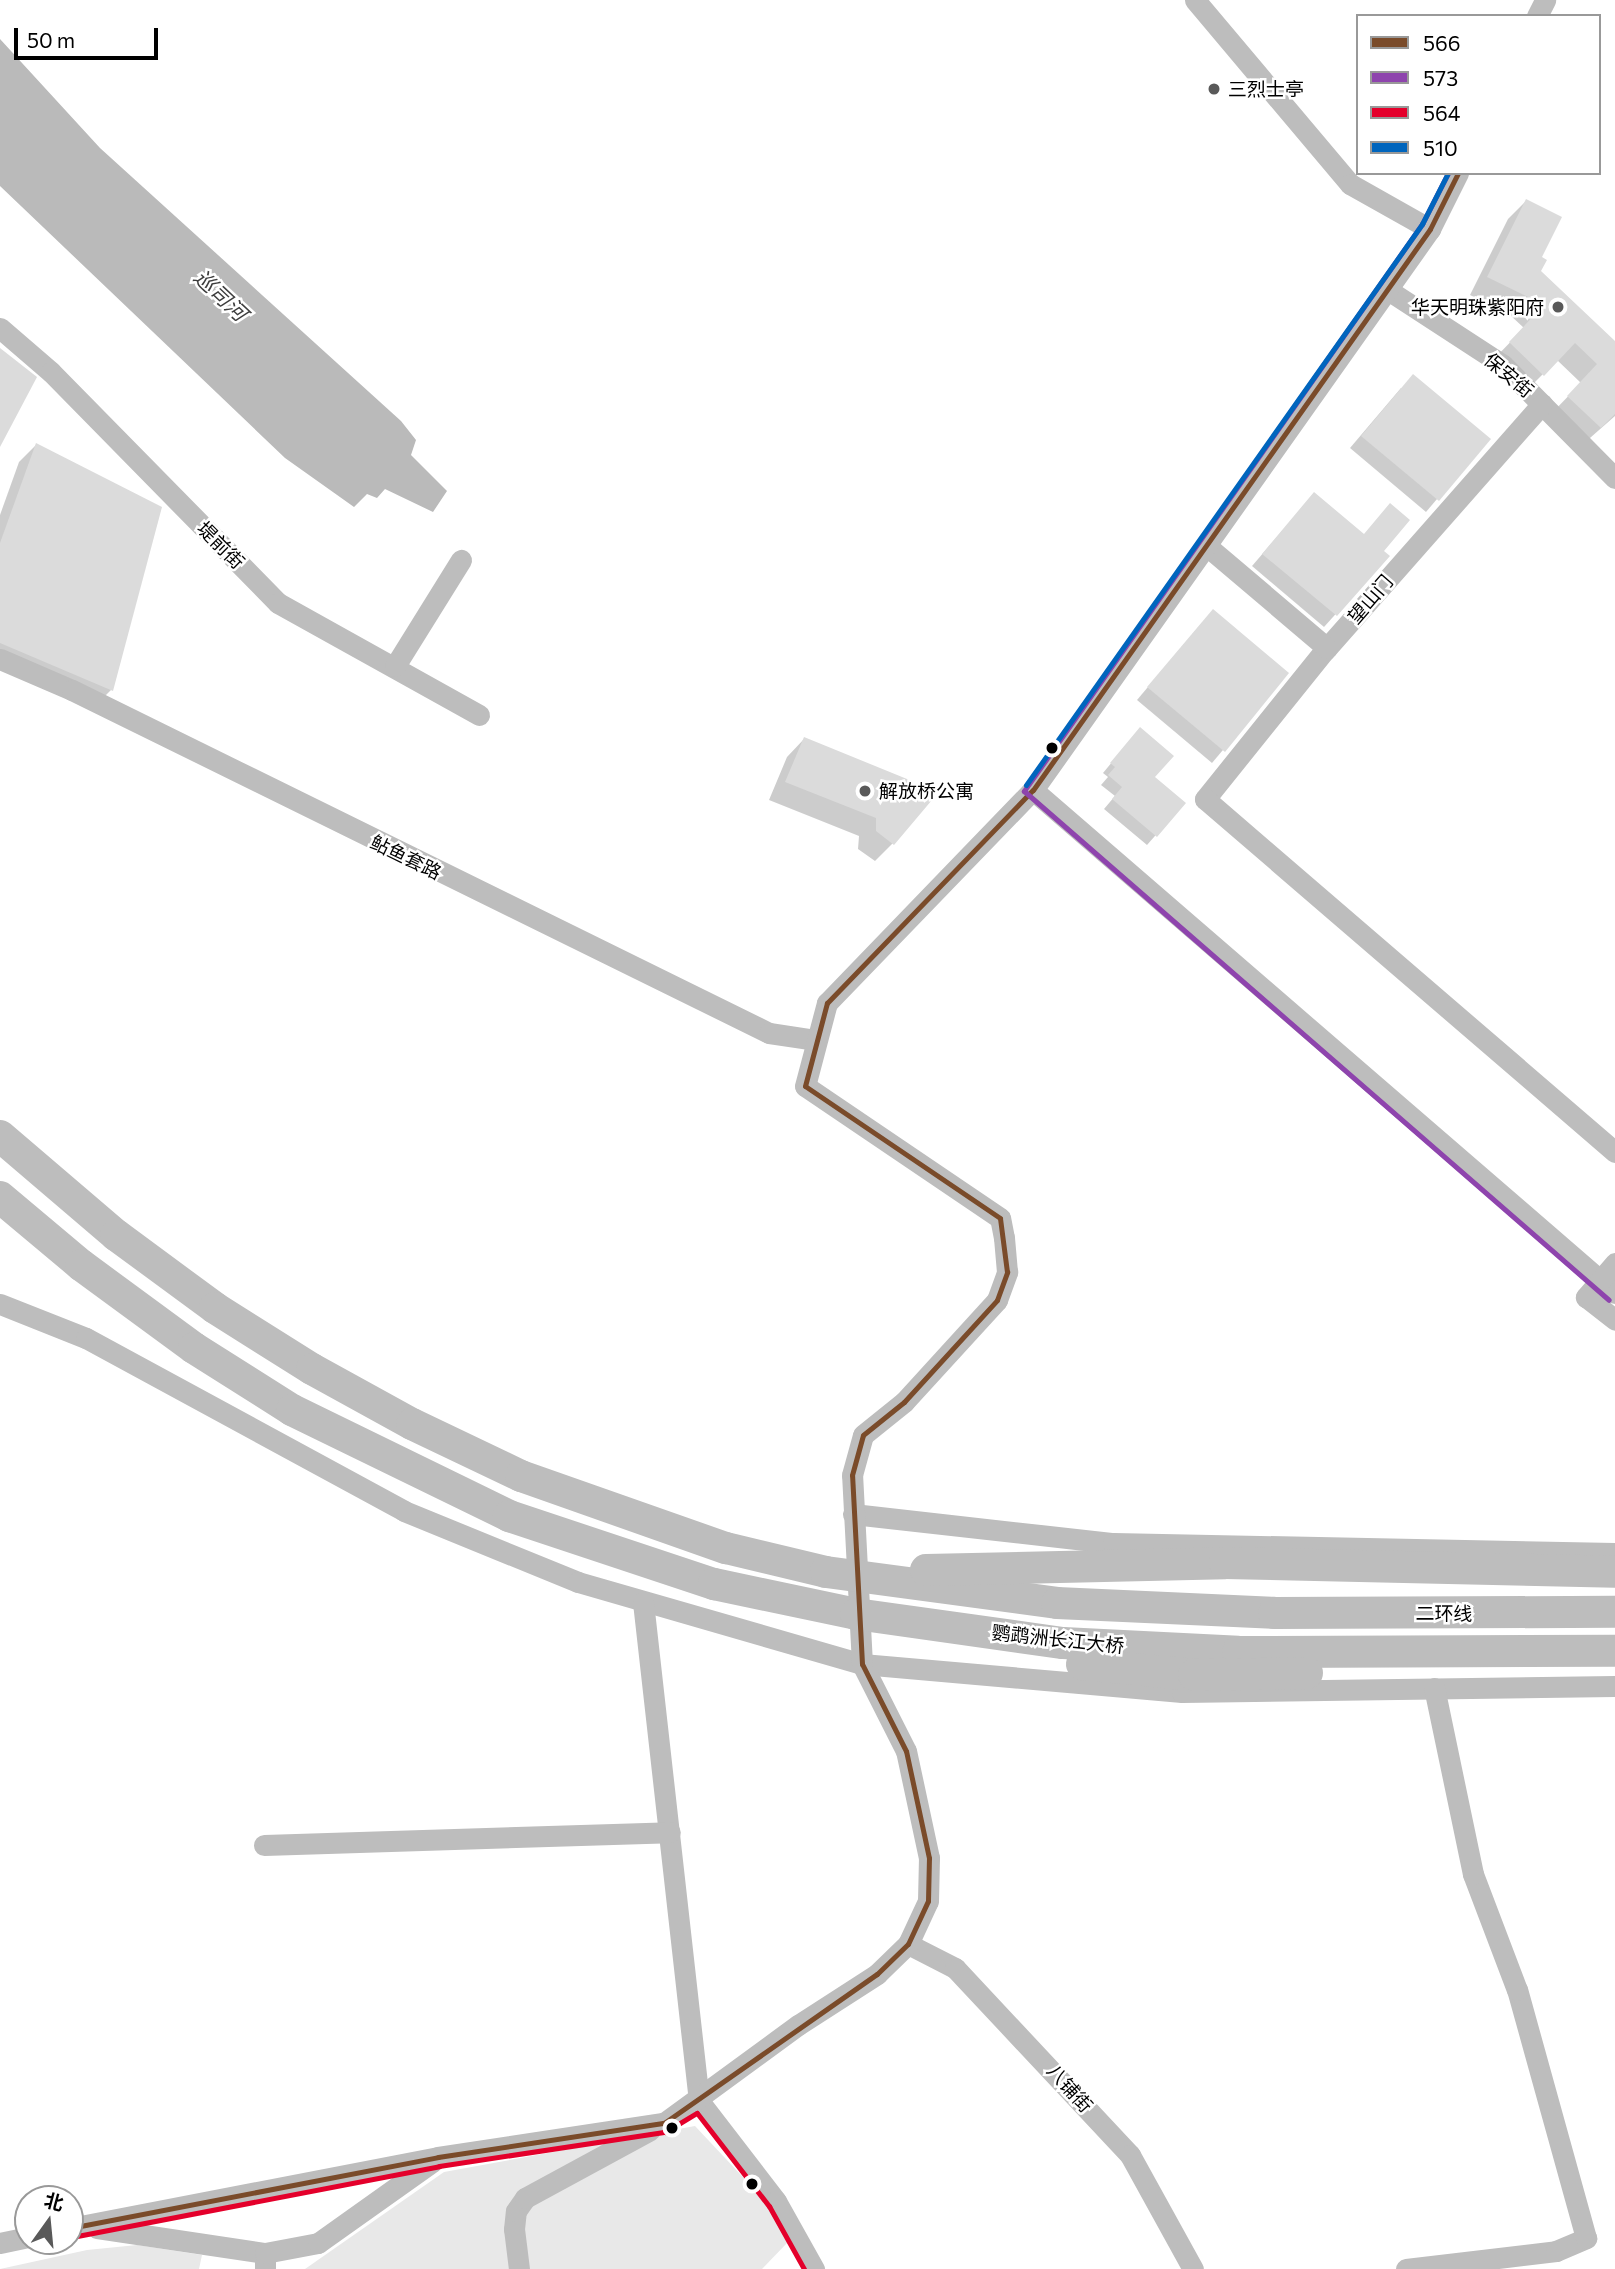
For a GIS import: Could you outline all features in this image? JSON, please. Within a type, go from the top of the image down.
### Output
[{"type":"highway","name":"鹦鹉洲长江大桥","points":[[0,1136],[116,1235],[215,1308],[312,1369],[412,1424],[521,1476],[627,1516],[726,1548],[826,1572],[1057,1603],[1274,1613]]},
{"type":"highway","points":[[0,1197],[81,1265],[194,1348],[292,1410],[398,1466],[509,1516],[615,1555],[714,1584],[856,1614],[1032,1659],[1194,1675],[1440,1680],[1615,1673]]},
{"type":"highway","points":[[826,1572],[1225,1563],[1615,1572]]},
{"type":"highway","name":"二环线","points":[[1274,1613],[1615,1612]]},
{"type":"highway","name":"鹦鹉洲长江大桥","points":[[856,1614],[1063,1643],[1238,1652],[1615,1651]]},
{"type":"street","points":[[1195,0],[1350,184],[1430,229]]},
{"type":"street","points":[[519,2269],[514,2229],[516,2211],[524,2198],[664,2123],[699,2101],[797,2025],[877,1974],[908,1944],[928,1901],[929,1858],[906,1751],[862,1664],[852,1475],[863,1435],[904,1402],[998,1300],[1007,1272],[1000,1218],[805,1086],[827,1003],[1032,790],[1209,547],[1388,290],[1430,229],[1457,175]]},
{"type":"street","name":"保安街","points":[[1388,290],[1503,365],[1615,478]]},
{"type":"street","name":"堤前街","points":[[0,328],[51,372],[278,603],[479,715]]},
{"type":"street","name":"望山门","points":[[1542,404],[1327,648],[1205,799],[1615,1152]]},
{"type":"street","points":[[1209,547],[1327,648]]},
{"type":"street","points":[[395,666],[461,560]]},
{"type":"street","name":"鲇鱼套路","points":[[0,659],[72,690],[769,1032],[816,1040]]},
{"type":"street","points":[[1032,790],[1611,1275],[1586,1297],[1615,1320]]},
{"type":"street","points":[[0,1304],[86,1338],[404,1511],[578,1582],[862,1664],[1182,1692],[1440,1680],[1615,1686]]},
{"type":"street","points":[[853,1514],[1113,1543],[1615,1553]]},
{"type":"street","points":[[643,1602],[699,2101],[776,2201],[814,2269]]},
{"type":"street","points":[[1406,2269],[1556,2251],[1586,2238],[1517,1990],[1473,1874],[1440,1680]]},
{"type":"street","points":[[264,1845],[670,1832]]},
{"type":"street","name":"八铺街","points":[[908,1944],[955,1968],[1130,2155],[1193,2269]]},
{"type":"street","points":[[84,2225],[438,2157],[664,2123]]},
{"type":"street","points":[[84,2229],[265,2261],[318,2243],[438,2157]]},
{"type":"shaded area","points":[[695,2126],[770,2206],[788,2242],[762,2269],[305,2269],[444,2172]]},
{"type":"shaded area","points":[[137,2245],[202,2255],[199,2269],[0,2269],[64,2255],[84,2255],[84,2251]]},
{"type":"water","name":"巡司河","points":[[0,39],[100,148],[401,421],[416,440],[411,455],[447,491],[433,512],[385,489],[377,498],[367,494],[354,507],[285,458],[0,186]]},
{"type":"building","name":"华天明珠紫阳府","points":[[1526,199],[1562,217],[1542,257],[1547,260],[1541,271],[1615,341],[1615,414],[1601,428],[1567,396],[1597,364],[1575,343],[1544,376],[1509,342],[1540,309],[1528,297],[1487,277]]},
{"type":"building","points":[[0,348],[37,377],[0,447]]},
{"type":"building","points":[[1413,374],[1491,439],[1439,501],[1361,436]]},
{"type":"building","points":[[36,443],[162,507],[113,691],[0,643],[0,543]]},
{"type":"building","points":[[1314,492],[1364,534],[1390,503],[1410,520],[1384,551],[1390,556],[1337,616],[1262,554]]},
{"type":"building","points":[[1213,609],[1289,673],[1225,752],[1147,687]]},
{"type":"building","points":[[1140,727],[1174,756],[1155,777],[1186,803],[1157,837],[1112,799],[1122,787],[1108,775],[1115,767],[1110,763]]},
{"type":"building","name":"解放桥公寓","points":[[804,737],[907,779],[932,800],[894,845],[876,831],[876,818],[785,782]]},
{"type":"transit line","name":"573","points":[[1447,175],[1422,224],[1024,791],[1609,1300]]},
{"type":"transit line","name":"510","points":[[1026,785],[1422,224],[1447,175]]},
{"type":"transit line","name":"566","points":[[84,2225],[438,2157],[664,2123],[877,1974],[908,1944],[928,1901],[929,1858],[906,1751],[862,1664],[852,1475],[863,1435],[904,1402],[997,1300],[1007,1272],[1000,1218],[805,1086],[827,1003],[1033,790],[1430,229],[1457,175]]},
{"type":"transit line","name":"564","points":[[84,2235],[439,2166],[665,2132],[697,2113],[769,2206],[804,2269]]},
{"type":"place","name":"三烈士亭","points":[[1214,89]]},
{"type":"place","name":"华天明珠紫阳府","points":[[1558,307]]},
{"type":"place","name":"解放桥公寓","points":[[865,791]]}]
